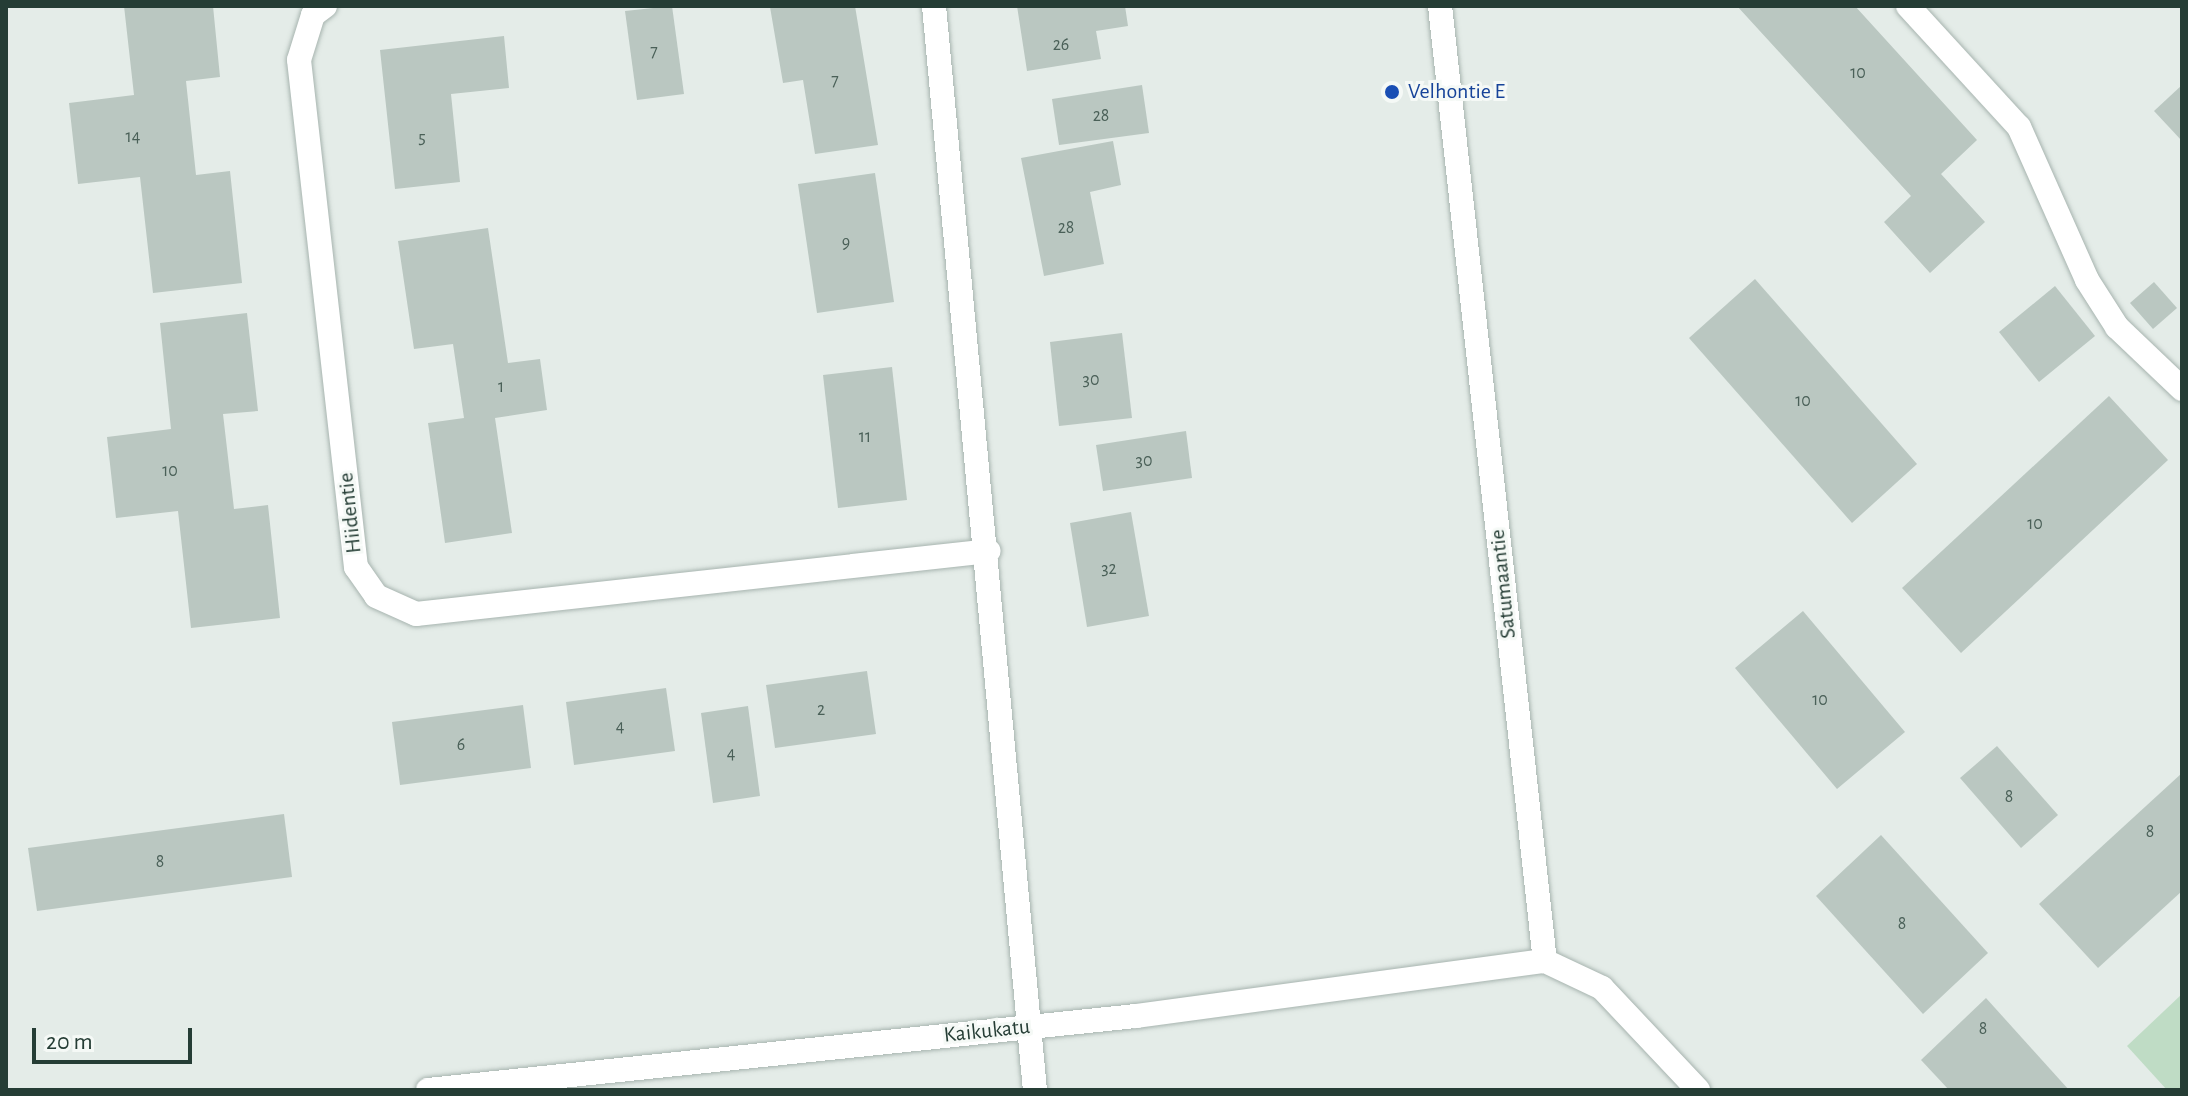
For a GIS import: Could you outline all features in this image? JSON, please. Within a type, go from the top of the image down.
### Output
[{"type":"street","name":"Hiidentie","points":[[325,6],[313,15],[299,60],[356,567],[376,596],[416,614],[989,551]]},
{"type":"street","points":[[934,6],[989,551],[1035,1090]]},
{"type":"street","name":"Satumaantie","points":[[1440,6],[1545,961]]},
{"type":"street","points":[[1908,6],[2019,127],[2087,280],[2117,327],[2182,389]]},
{"type":"street","points":[[1545,961],[1602,988],[1698,1090]]},
{"type":"street","name":"Kaikukatu","points":[[428,1090],[1030,1026],[1545,961]]},
{"type":"green space","points":[[2182,994],[2182,1090],[2167,1090],[2127,1046]]},
{"type":"building","points":[[124,6],[213,6],[220,77],[186,81],[196,175],[230,171],[242,283],[153,293],[140,177],[78,184],[69,103],[134,95]]},
{"type":"building","points":[[672,6],[684,94],[637,100],[625,11]]},
{"type":"building","points":[[855,6],[878,145],[815,154],[803,80],[783,83],[770,7]]},
{"type":"building","points":[[1017,6],[1125,6],[1128,26],[1096,31],[1101,59],[1027,71]]},
{"type":"building","points":[[1737,6],[1855,6],[1977,140],[1941,174],[1985,222],[1930,273],[1884,222],[1911,196]]},
{"type":"building","points":[[504,36],[509,88],[451,94],[460,182],[395,189],[380,50]]},
{"type":"building","points":[[1142,85],[1149,133],[1059,145],[1052,99]]},
{"type":"building","points":[[2182,85],[2182,141],[2154,111]]},
{"type":"building","points":[[1113,141],[1121,185],[1090,192],[1104,264],[1044,276],[1021,158]]},
{"type":"building","points":[[875,173],[894,302],[817,313],[798,184]]},
{"type":"building","points":[[488,228],[508,363],[540,359],[547,410],[495,418],[512,533],[445,543],[428,423],[464,418],[453,344],[414,349],[398,241]]},
{"type":"building","points":[[1755,279],[1917,464],[1852,523],[1689,338]]},
{"type":"building","points":[[2154,282],[2177,308],[2153,329],[2130,303]]},
{"type":"building","points":[[2055,286],[2095,336],[2039,382],[1999,332]]},
{"type":"building","points":[[247,313],[258,411],[223,414],[234,509],[268,505],[280,618],[191,628],[178,511],[116,518],[107,437],[171,429],[160,323]]},
{"type":"building","points":[[1122,333],[1132,418],[1059,426],[1050,342]]},
{"type":"building","points":[[892,367],[907,500],[838,508],[823,375]]},
{"type":"building","points":[[2109,396],[2168,460],[1961,653],[1902,588]]},
{"type":"building","points":[[1186,431],[1192,478],[1103,491],[1096,445]]},
{"type":"building","points":[[1131,512],[1149,616],[1087,627],[1070,523]]},
{"type":"building","points":[[1803,611],[1905,732],[1837,789],[1735,668]]},
{"type":"building","points":[[867,671],[876,734],[775,748],[766,685]]},
{"type":"building","points":[[666,688],[675,751],[574,765],[566,702]]},
{"type":"building","points":[[523,705],[531,768],[400,785],[392,722]]},
{"type":"building","points":[[748,706],[760,796],[713,803],[701,713]]},
{"type":"building","points":[[1997,746],[2058,815],[2021,848],[1960,778]]},
{"type":"building","points":[[2182,773],[2182,891],[2098,968],[2039,904]]},
{"type":"building","points":[[284,814],[292,877],[37,911],[28,848]]},
{"type":"building","points":[[1881,835],[1988,953],[1923,1014],[1816,896]]},
{"type":"building","points":[[1986,998],[2069,1090],[1949,1090],[1921,1060]]},
{"type":"place","name":"Velhontie E","points":[[1392,92]]}]
